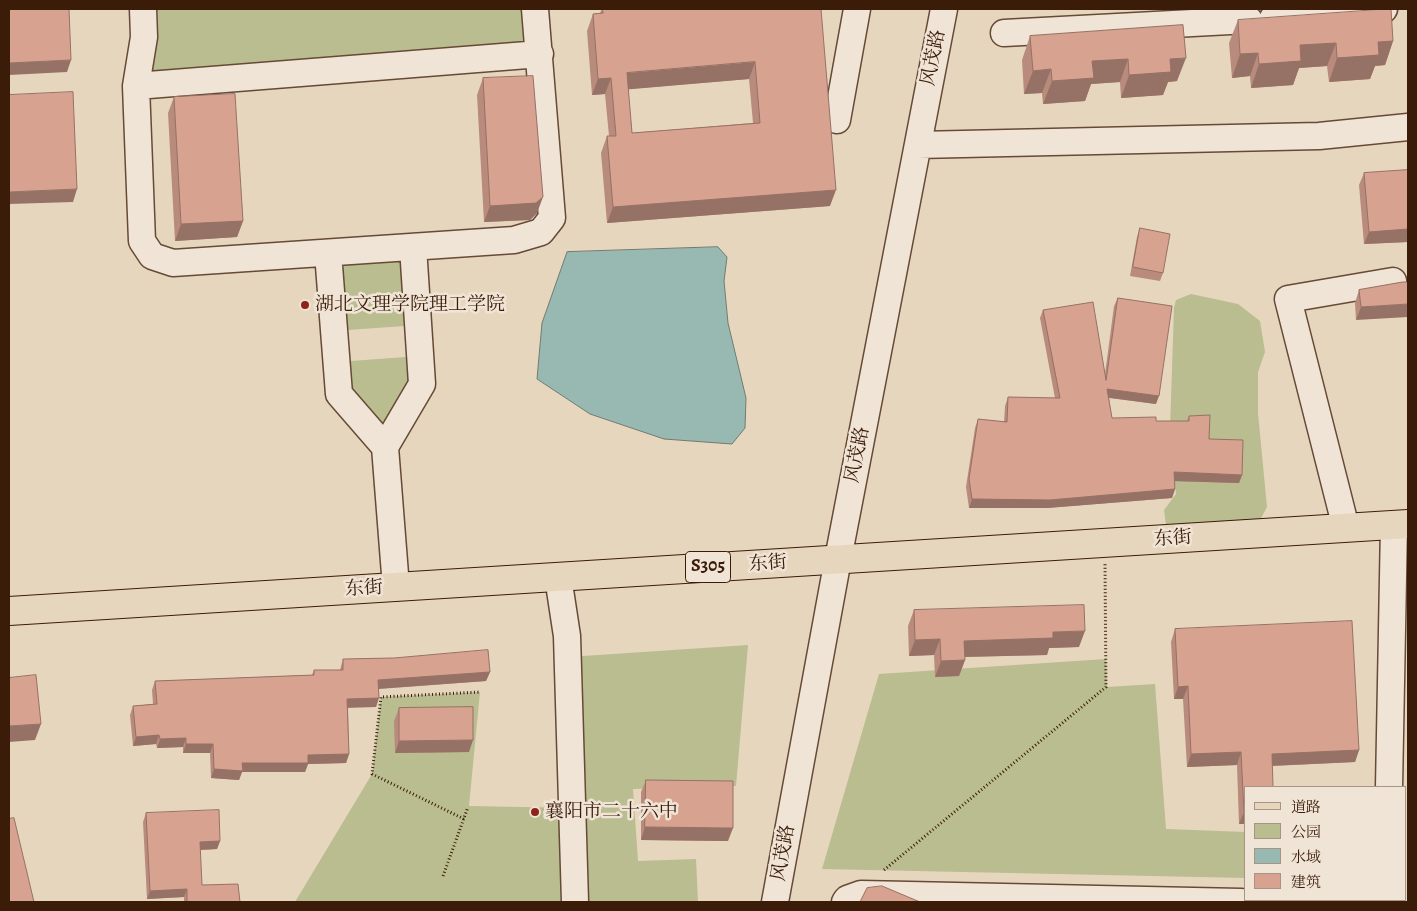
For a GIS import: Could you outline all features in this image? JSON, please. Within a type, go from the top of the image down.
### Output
[{"type":"main road","name":"东街","points":[[9,611],[1401,525]]},
{"type":"street","points":[[143,9],[144,37],[136,86],[142,242],[152,256],[173,263],[514,240],[541,232],[552,218],[535,9]]},
{"type":"street","points":[[836,120],[857,9]]},
{"type":"street","name":"风茂路","points":[[775,902],[838,560],[944,9]]},
{"type":"street","points":[[1004,33],[1247,14],[1384,9]]},
{"type":"street","points":[[136,86],[540,54]]},
{"type":"street","points":[[918,145],[1318,136],[1408,127]]},
{"type":"street","points":[[396,587],[385,447],[422,384],[413,247]]},
{"type":"street","points":[[328,253],[339,394],[385,447]]},
{"type":"street","points":[[1346,528],[1288,299],[1393,281]]},
{"type":"street","points":[[1389,786],[1401,525]]},
{"type":"street","points":[[558,577],[567,636],[575,902]]},
{"type":"street","points":[[845,902],[847,899],[861,894],[1069,900],[1241,902]]},
{"type":"path","points":[[884,870],[1106,687],[1104,543]]},
{"type":"path","points":[[464,819],[372,774],[380,697],[480,692]]},
{"type":"path","points":[[443,876],[468,806]]},
{"type":"green space","points":[[143,9],[535,9],[540,54],[136,86]]},
{"type":"green space","points":[[413,247],[418,325],[334,331],[328,253]]},
{"type":"green space","points":[[1191,294],[1238,304],[1260,321],[1265,352],[1258,372],[1258,413],[1267,507],[1257,526],[1166,525],[1164,510],[1176,494],[1170,429],[1174,308],[1176,300]]},
{"type":"green space","points":[[420,356],[385,447],[339,394],[337,362]]},
{"type":"green space","name":"襄阳市二十六中","points":[[748,645],[736,786],[633,789],[638,861],[696,859],[698,902],[295,902],[372,774],[381,697],[480,692],[469,806],[573,808],[568,657]]},
{"type":"green space","points":[[1106,659],[1107,687],[1155,684],[1166,829],[1244,832],[1244,878],[822,869],[879,674]]},
{"type":"water","points":[[718,247],[727,257],[724,281],[728,323],[746,398],[745,428],[732,444],[664,439],[590,414],[537,379],[542,323],[567,252]]},
{"type":"building","points":[[9,9],[69,9],[71,60],[9,63]]},
{"type":"building","points":[[602,9],[821,9],[836,190],[613,207],[607,136],[616,136],[611,78],[598,79],[593,14],[603,13]],"holes":[[[755,62],[760,123],[632,133],[627,73]]]},
{"type":"building","points":[[1391,9],[1393,41],[1378,42],[1379,55],[1337,58],[1336,43],[1300,45],[1301,61],[1259,64],[1258,53],[1240,54],[1238,20]]},
{"type":"building","points":[[1183,25],[1186,58],[1170,59],[1171,72],[1129,75],[1128,59],[1092,61],[1094,78],[1052,81],[1051,69],[1033,71],[1030,36]]},
{"type":"building","points":[[533,76],[543,197],[536,203],[490,206],[483,78]]},
{"type":"building","points":[[73,92],[77,189],[9,192],[9,95]]},
{"type":"building","points":[[235,94],[243,221],[181,224],[174,97]]},
{"type":"building","points":[[1408,170],[1408,229],[1369,232],[1364,173]]},
{"type":"building","points":[[1140,228],[1170,234],[1163,273],[1133,267]]},
{"type":"building","points":[[1408,282],[1408,304],[1361,307],[1359,290]]},
{"type":"building","points":[[1118,298],[1172,306],[1159,396],[1107,389],[1112,418],[1156,417],[1156,421],[1189,421],[1189,416],[1210,415],[1209,439],[1243,440],[1242,475],[1174,472],[1175,489],[1050,500],[972,499],[969,479],[978,419],[1007,422],[1008,397],[1060,398],[1043,310],[1093,302],[1106,380]]},
{"type":"building","points":[[1084,605],[1085,631],[1053,632],[1053,638],[964,641],[965,660],[941,661],[940,639],[915,640],[914,610]]},
{"type":"building","points":[[1352,621],[1359,750],[1272,754],[1273,786],[1244,786],[1244,812],[1241,752],[1191,754],[1188,686],[1178,687],[1175,629]]},
{"type":"building","points":[[488,650],[490,672],[378,680],[379,698],[347,699],[349,754],[308,755],[308,763],[242,763],[243,771],[214,769],[213,744],[186,744],[186,738],[160,739],[159,735],[136,737],[133,706],[157,704],[155,681],[314,675],[314,670],[343,670],[343,659],[394,658]]},
{"type":"building","points":[[36,675],[41,724],[9,726],[9,678]]},
{"type":"building","points":[[473,707],[473,740],[399,741],[399,708]]},
{"type":"building","points":[[646,780],[733,781],[733,828],[645,827]]},
{"type":"building","points":[[219,810],[220,841],[200,842],[202,885],[238,884],[240,902],[187,902],[187,889],[150,891],[146,813]]},
{"type":"building","points":[[14,818],[34,902],[9,902],[9,819]]},
{"type":"building","points":[[882,886],[920,902],[860,902],[867,888]]},
{"type":"place","name":"湖北文理学院理工学院","points":[[305,305]]},
{"type":"place","name":"襄阳市二十六中","points":[[535,812]]}]
